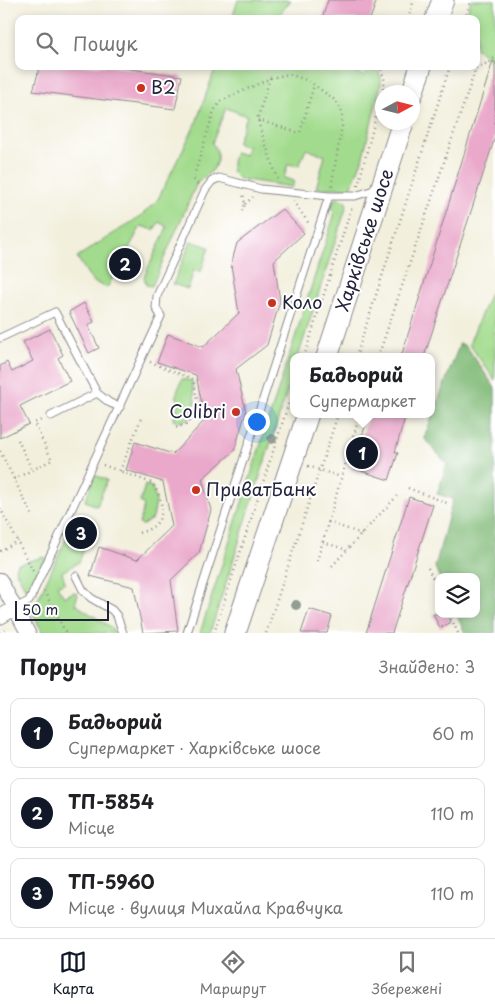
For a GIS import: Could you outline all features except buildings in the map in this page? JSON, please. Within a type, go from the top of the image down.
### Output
[{"type":"main road","points":[[437,15],[442,0]]},
{"type":"main road","points":[[415,85],[420,70]]},
{"type":"main road","name":"Харківське шосе","points":[[328,353],[400,130]]},
{"type":"main road","points":[[235,633],[307,418]]},
{"type":"street","points":[[0,580],[28,633]]},
{"type":"street","points":[[0,617],[15,608]]},
{"type":"lane","points":[[15,608],[29,601],[120,407],[161,316],[156,308],[157,296],[205,190],[212,181],[219,178],[261,189],[329,196],[355,196],[382,188]]},
{"type":"lane","points":[[187,633],[329,196]]},
{"type":"lane","points":[[0,338],[55,312],[97,393],[110,403],[120,407]]},
{"type":"lane","points":[[51,416],[97,393]]},
{"type":"lane","points":[[76,576],[83,590],[91,598],[112,610],[123,633]]},
{"type":"path","points":[[409,15],[414,0]]},
{"type":"path","points":[[466,15],[471,0]]},
{"type":"path","points":[[480,66],[492,61],[495,57]]},
{"type":"path","points":[[305,353],[355,196],[385,81],[381,70]]},
{"type":"path","points":[[357,353],[449,70]]},
{"type":"path","points":[[379,353],[475,70]]},
{"type":"path","points":[[205,190],[193,179],[214,111],[221,101],[271,78],[290,74],[314,85],[336,101],[342,112],[342,126],[329,196]]},
{"type":"path","points":[[271,78],[258,117],[260,128],[284,191],[317,235]]},
{"type":"path","points":[[258,120],[300,133],[314,85]]},
{"type":"path","points":[[241,184],[245,204],[242,211]]},
{"type":"path","points":[[143,357],[147,361],[194,379],[198,407],[195,415],[183,426],[174,428]]},
{"type":"path","points":[[214,633],[290,399]]},
{"type":"path","points":[[14,479],[52,460],[34,423],[51,416]]},
{"type":"path","points":[[120,471],[142,416]]},
{"type":"path","points":[[266,633],[337,418]]},
{"type":"path","points":[[317,561],[359,418]]},
{"type":"path","points":[[18,440],[32,470]]},
{"type":"path","points":[[0,451],[32,515]]},
{"type":"path","points":[[94,462],[152,483],[162,501],[160,519],[153,527],[138,533]]},
{"type":"path","points":[[408,488],[447,502]]},
{"type":"path","points":[[332,566],[398,496]]},
{"type":"path","points":[[328,522],[362,534]]},
{"type":"path","points":[[0,551],[18,541]]},
{"type":"path","points":[[323,542],[347,550]]},
{"type":"path","points":[[428,568],[435,583]]},
{"type":"path","points":[[451,618],[458,633]]},
{"type":"green space","points":[[238,0],[291,0],[279,15],[233,15]]},
{"type":"green space","points":[[471,0],[495,0],[495,63],[480,52],[480,15],[466,15]]},
{"type":"green space","points":[[215,70],[349,70],[365,76],[367,70],[378,70],[381,84],[375,85],[375,108],[362,160],[351,188],[316,188],[325,156],[306,149],[299,166],[288,164],[284,178],[294,181],[292,187],[239,179],[232,172],[232,162],[235,152],[245,155],[248,147],[237,143],[247,116],[226,108],[212,143],[217,151],[217,161],[213,170],[197,183],[152,286],[146,285],[144,277],[167,227],[159,222],[154,230],[141,226],[107,288],[92,281],[77,257],[141,216],[158,199],[196,123]]},
{"type":"green space","points":[[338,198],[345,201],[347,205],[299,353],[290,353],[290,382],[210,633],[200,633],[334,216],[332,206],[334,200]]},
{"type":"green space","points":[[191,241],[209,247],[201,272],[194,270],[188,289],[173,284]]},
{"type":"green space","points":[[495,281],[495,380],[469,344]]},
{"type":"green space","points":[[460,343],[467,347],[495,388],[495,633],[465,633],[458,618],[480,618],[480,573],[437,573],[435,567],[453,499],[437,494],[447,464],[424,438],[432,418],[435,418],[435,409]]},
{"type":"green space","points":[[182,379],[192,381],[195,402],[191,418],[180,422],[173,420],[179,402],[176,395]]},
{"type":"green space","points":[[95,475],[107,480],[97,506],[85,501]]},
{"type":"green space","points":[[145,485],[152,487],[156,501],[153,518],[143,525],[139,524],[144,505],[140,502]]},
{"type":"green space","points":[[79,521],[72,542],[85,547],[79,562],[62,572],[65,582],[57,586],[64,597],[74,592],[78,594],[75,604],[112,628],[114,633],[43,633],[32,612],[74,522]]},
{"type":"green space","points":[[46,558],[30,587],[26,590],[15,569],[17,564]]},
{"type":"place","name":"В2","points":[[141,88]]},
{"type":"place","name":"ТП-5854","points":[[125,264]]},
{"type":"place","name":"Коло","points":[[272,303]]},
{"type":"place","name":"Colibri","points":[[236,412]]},
{"type":"place","name":"Бадьорий","points":[[362,453]]},
{"type":"place","name":"ПриватБанк","points":[[196,490]]},
{"type":"place","name":"ТП-5960","points":[[81,533]]}]
